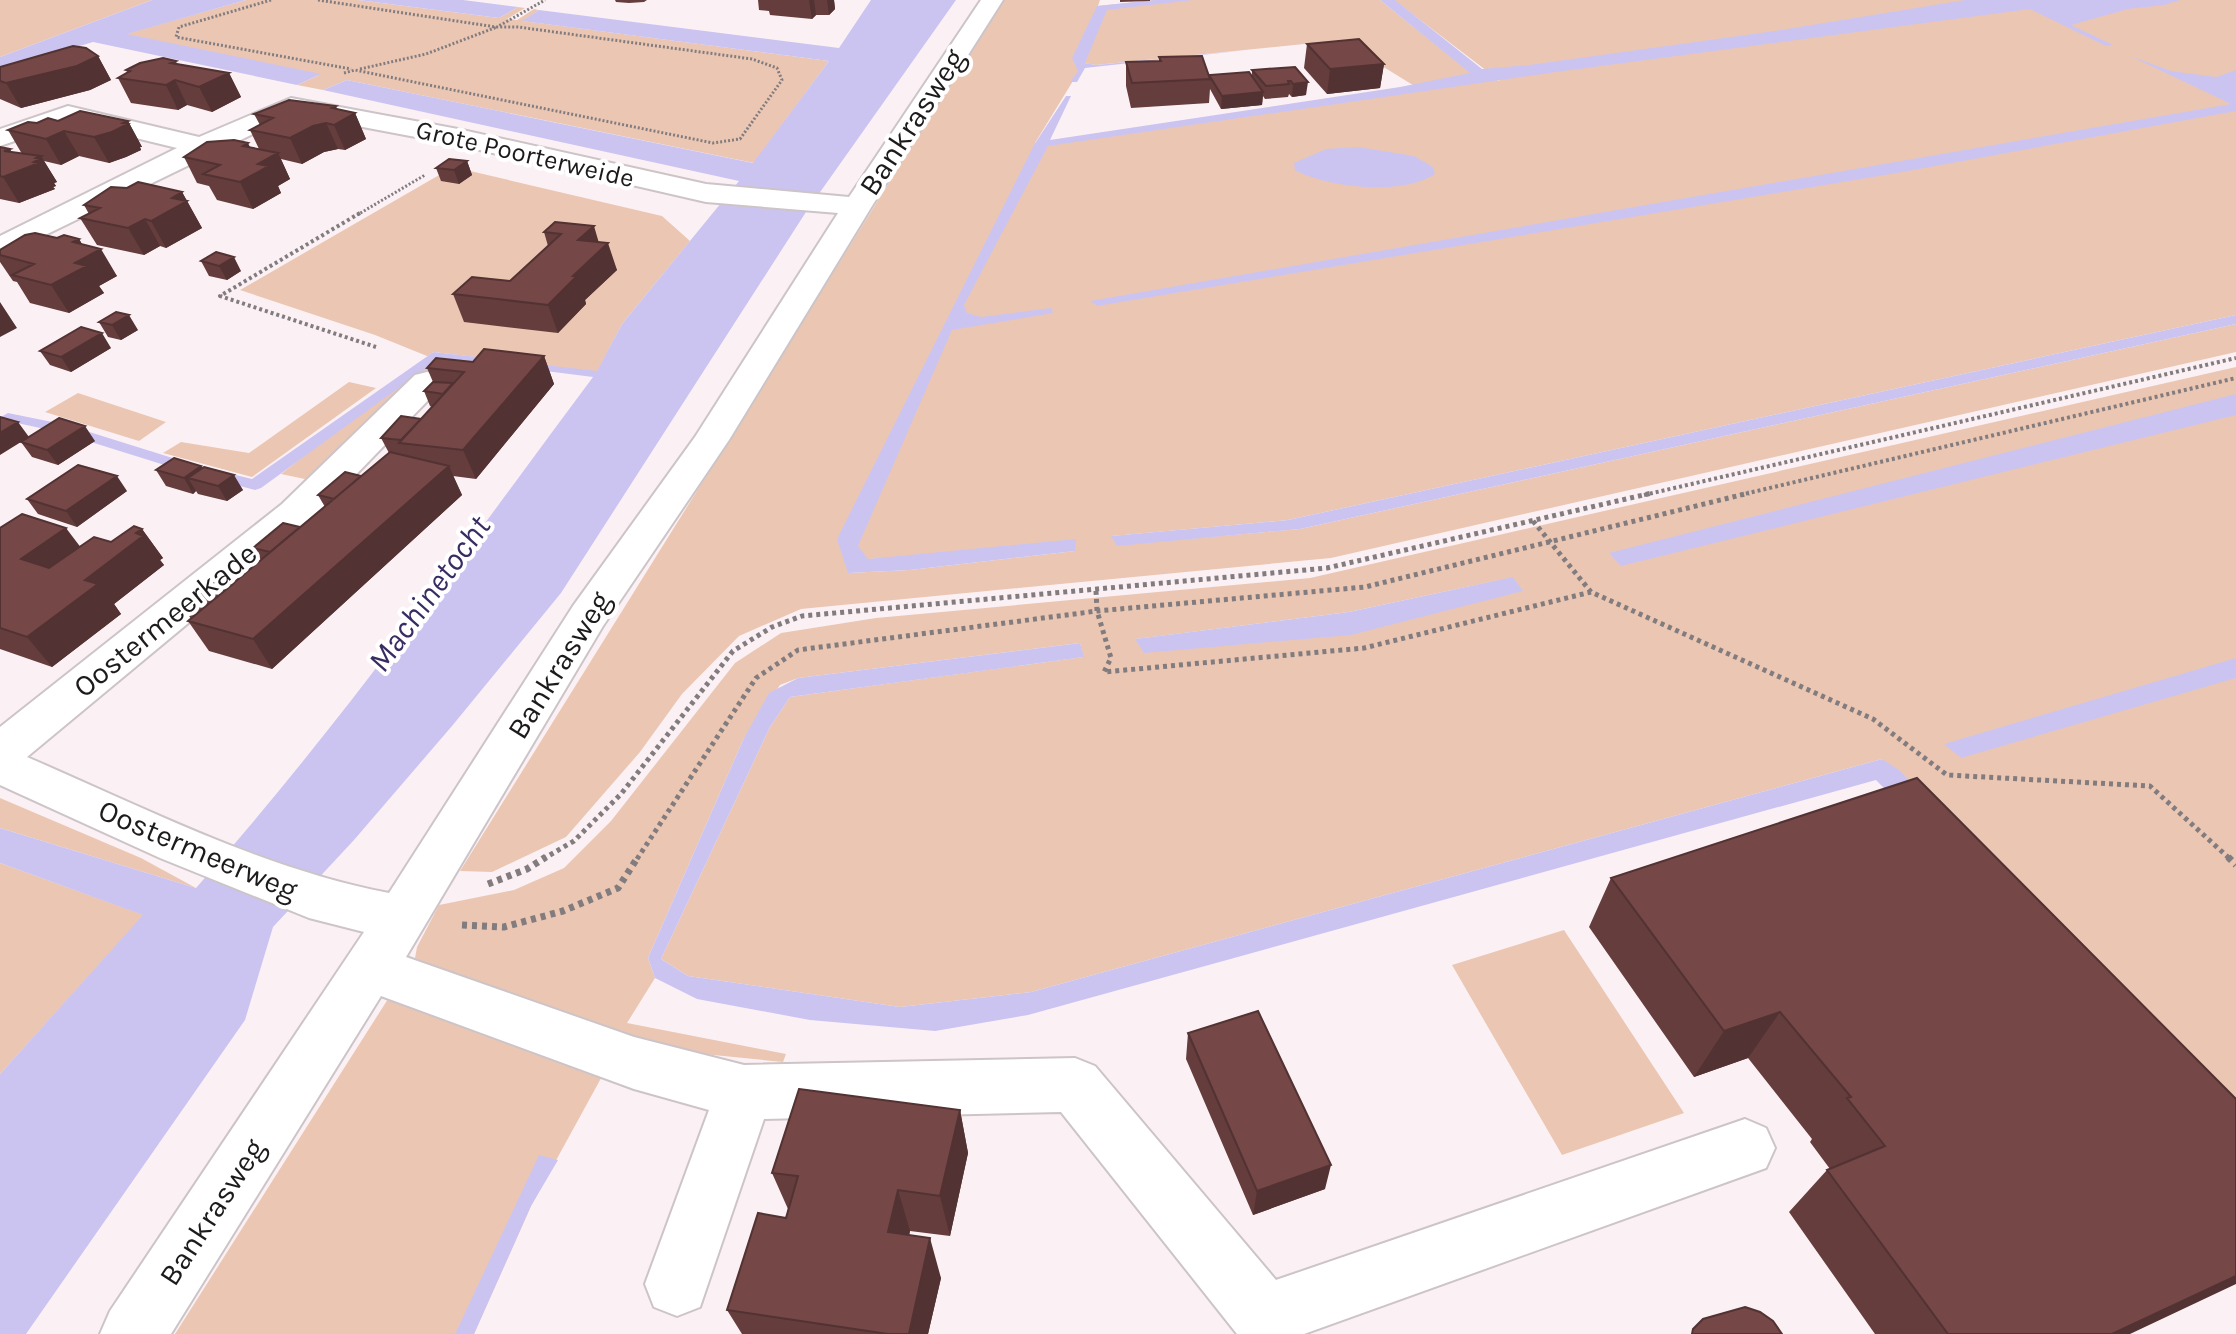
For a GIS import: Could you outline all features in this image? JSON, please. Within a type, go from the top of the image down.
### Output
[{"type":"street","name":"Bankrasweg","points":[[133,1334],[402,918],[588,616],[711,440],[840,205],[992,0]]},
{"type":"street","name":"Grote Poorterweide","points":[[0,248],[202,146],[291,106],[481,143],[706,193],[840,205]]},
{"type":"street","points":[[0,138],[68,114],[202,146]]},
{"type":"street","name":"Oostermeerkade","points":[[0,753],[296,513],[427,382]]},
{"type":"street","name":"Oostermeerweg","points":[[0,765],[178,844],[327,903],[402,918]]},
{"type":"street","points":[[369,968],[634,1063],[744,1092],[1075,1085],[1264,1316],[1745,1148]]},
{"type":"street","points":[[677,1284],[744,1092]]},
{"type":"path","points":[[271,0],[179,27],[176,37],[713,143],[740,139],[782,80],[777,68],[752,59],[518,27],[497,27],[318,0]]},
{"type":"path","points":[[355,70],[426,54],[497,27],[545,0]]},
{"type":"path","points":[[376,347],[220,296],[481,143]]},
{"type":"path","points":[[402,918],[527,869],[574,841],[621,794],[733,651],[772,627],[802,616],[1327,568],[2236,358]]},
{"type":"path","points":[[402,918],[423,923],[504,927],[563,911],[618,888],[756,678],[798,650],[1097,611],[1365,587],[1549,540],[2236,378]]},
{"type":"path","points":[[1533,521],[1591,592],[1873,719],[1947,775],[2150,786],[2236,865]]},
{"type":"path","points":[[1096,591],[1097,611],[1111,658],[1104,672],[1364,648],[1591,592]]},
{"type":"shaded area","points":[[0,0],[152,0],[0,57]]},
{"type":"shaded area","points":[[152,0],[246,0],[127,34],[321,74],[297,85],[93,42],[0,70],[0,57]]},
{"type":"shaded area","points":[[246,0],[358,0],[499,18],[518,7],[525,8],[507,19],[517,20],[534,9],[539,10],[523,21],[829,61],[754,163],[347,80],[323,90],[297,85],[319,75],[125,34]]},
{"type":"shaded area","points":[[358,0],[463,0],[518,7],[499,18]]},
{"type":"shaded area","points":[[871,0],[956,0],[806,212],[561,593],[354,840],[273,927],[245,1020],[26,1334],[0,1334],[0,1074],[143,915],[0,863],[0,828],[196,888],[351,701],[593,377],[427,356],[434,352],[597,371],[622,324],[739,181],[323,90],[347,80],[753,163],[829,61],[522,21],[539,10],[839,48]]},
{"type":"shaded area","points":[[1003,0],[1100,0],[1098,6],[1154,0],[1380,0],[1471,73],[1500,81],[1394,0],[2236,0],[2236,315],[1288,520],[1112,536],[1117,545],[1300,529],[2236,324],[2236,352],[1331,558],[801,609],[739,636],[682,694],[640,752],[566,837],[492,872],[460,871]],"holes":[[[1353,39],[1382,66],[1416,87],[1035,143],[1084,63],[1096,65]],[[1075,551],[910,570],[848,573],[868,559]]]},
{"type":"shaded area","points":[[1193,0],[1107,10],[1085,63],[1096,65],[1247,50],[1085,68],[1077,82],[1070,82],[1078,71],[1072,58],[1097,6]]},
{"type":"shaded area","points":[[1380,0],[1395,0],[1482,69],[1781,30],[1965,0],[2180,0],[2128,9],[2071,25],[2113,45],[2106,46],[2030,9],[1556,72],[1048,146],[964,305],[967,313],[981,317],[1051,308],[1053,313],[952,330],[858,546],[868,559],[1076,539],[1075,551],[910,570],[848,573],[837,539],[1034,145],[1066,96],[1071,96],[1050,140],[1400,87],[1470,73]]},
{"type":"shaded area","points":[[2130,56],[2171,71],[2216,77],[2236,70],[2236,111],[1897,173],[1097,306],[1090,301],[2231,104]]},
{"type":"shaded area","points":[[1358,147],[1414,156],[1433,167],[1435,174],[1404,185],[1365,187],[1326,181],[1295,170],[1294,163],[1326,149]]},
{"type":"shaded area","points":[[453,167],[662,216],[690,241],[622,324],[597,372],[434,352],[427,356],[375,335],[240,290]]},
{"type":"shaded area","points":[[2236,315],[2236,324],[1300,529],[1117,546],[1111,536],[1288,520]]},
{"type":"shaded area","points":[[438,358],[454,360],[451,370],[319,482],[281,474],[375,401]]},
{"type":"shaded area","points":[[2236,367],[2236,1118],[1882,759],[1031,992],[900,1007],[688,976],[661,959],[770,727],[790,697],[1083,657],[1080,643],[798,678],[780,685],[743,740],[648,958],[655,978],[627,1023],[786,1054],[783,1062],[622,1046],[415,958],[417,947],[439,905],[514,890],[564,868],[611,821],[735,663],[781,633],[876,618],[1310,578]],"holes":[[[1513,577],[1219,641],[1136,639],[1349,612]]]},
{"type":"shaded area","points":[[349,382],[376,388],[252,477],[163,453],[181,442],[249,453]]},
{"type":"shaded area","points":[[78,393],[166,422],[139,441],[45,412]]},
{"type":"shaded area","points":[[2236,394],[2236,415],[1621,566],[1609,553]]},
{"type":"shaded area","points":[[1513,577],[1523,591],[1351,635],[1144,653],[1135,639],[1349,612]]},
{"type":"shaded area","points":[[1080,643],[1084,657],[790,697],[770,727],[661,959],[688,976],[900,1007],[1031,992],[1882,759],[1899,770],[1980,857],[2236,1146],[1876,780],[1028,1015],[935,1031],[810,1020],[697,999],[655,978],[648,958],[743,740],[769,693],[798,678]]},
{"type":"shaded area","points":[[2236,658],[2236,678],[1961,758],[1944,744]]},
{"type":"shaded area","points":[[0,798],[141,858],[196,888],[0,828]]},
{"type":"shaded area","points":[[0,863],[144,915],[0,1074]]},
{"type":"shaded area","points":[[1564,930],[1684,1113],[1562,1155],[1452,965]]},
{"type":"shaded area","points":[[388,999],[605,1071],[531,1206],[474,1334],[175,1334]]},
{"type":"shaded area","points":[[539,1155],[558,1160],[531,1206],[474,1334],[455,1334]]},
{"type":"building","points":[[1359,39],[1384,64],[1330,69],[1307,44]]},
{"type":"building","points":[[73,46],[86,48],[98,56],[77,66],[6,83],[0,81],[0,67]]},
{"type":"building","points":[[1202,56],[1210,79],[1132,83],[1126,62],[1161,61],[1159,57]]},
{"type":"building","points":[[163,58],[176,61],[171,63],[229,73],[199,87],[175,80],[166,85],[118,78],[140,63]]},
{"type":"building","points":[[1295,67],[1308,82],[1293,84],[1288,81],[1289,84],[1266,86],[1252,70]]},
{"type":"building","points":[[1249,72],[1263,92],[1222,96],[1209,75]]},
{"type":"building","points":[[289,100],[336,106],[332,108],[355,113],[334,125],[313,126],[290,138],[250,130],[273,118],[254,114]]},
{"type":"building","points":[[80,111],[128,121],[123,123],[128,124],[94,137],[64,131],[46,139],[8,130],[48,118],[58,121]]},
{"type":"building","points":[[234,140],[248,143],[243,146],[278,153],[258,164],[269,166],[240,182],[203,174],[220,165],[184,157],[207,142]]},
{"type":"building","points":[[0,147],[10,149],[4,151],[41,156],[34,162],[39,163],[0,176]]},
{"type":"building","points":[[449,159],[467,161],[454,170],[436,168]]},
{"type":"building","points":[[138,182],[182,192],[172,198],[187,201],[151,221],[145,219],[128,228],[80,218],[100,208],[84,205],[111,187],[127,188]]},
{"type":"building","points":[[555,222],[594,226],[578,240],[608,243],[548,305],[453,294],[472,277],[510,281],[561,234],[544,232]]},
{"type":"building","points":[[35,233],[57,238],[64,235],[79,239],[73,242],[101,249],[75,263],[87,266],[51,285],[12,275],[34,264],[0,255],[0,250],[25,235]]},
{"type":"building","points":[[216,252],[234,257],[219,266],[201,261]]},
{"type":"building","points":[[116,312],[129,315],[112,325],[99,322]]},
{"type":"building","points":[[81,327],[102,333],[61,357],[40,351]]},
{"type":"building","points":[[484,349],[544,356],[463,450],[399,443],[464,372],[427,368],[436,358],[473,362]]},
{"type":"building","points":[[433,382],[453,383],[443,394],[424,391]]},
{"type":"building","points":[[401,416],[421,419],[401,440],[381,438]]},
{"type":"building","points":[[0,417],[18,422],[0,433]]},
{"type":"building","points":[[59,418],[85,426],[47,450],[21,442]]},
{"type":"building","points":[[390,452],[449,466],[253,639],[188,621]]},
{"type":"building","points":[[174,458],[201,466],[184,478],[156,470]]},
{"type":"building","points":[[78,465],[117,476],[66,511],[27,499]]},
{"type":"building","points":[[204,467],[234,475],[218,486],[188,478]]},
{"type":"building","points":[[345,472],[361,476],[334,499],[318,495]]},
{"type":"building","points":[[22,514],[66,528],[21,559],[49,568],[94,537],[111,542],[134,526],[142,529],[136,533],[143,536],[85,580],[98,584],[27,637],[0,628],[0,528]]},
{"type":"building","points":[[283,523],[300,527],[270,552],[253,548]]},
{"type":"building","points":[[216,579],[233,584],[200,611],[183,606]]},
{"type":"building","points":[[1917,778],[2236,1099],[2236,1276],[2112,1334],[1948,1334],[1827,1170],[1885,1146],[1847,1098],[1851,1097],[1780,1012],[1724,1031],[1611,878]]},
{"type":"building","points":[[1258,1011],[1331,1165],[1257,1191],[1188,1033]]},
{"type":"building","points":[[799,1089],[960,1110],[940,1196],[898,1190],[888,1232],[930,1238],[909,1334],[888,1334],[727,1310],[758,1213],[786,1218],[798,1176],[772,1173]]},
{"type":"building","points":[[1745,1307],[1773,1321],[1782,1334],[1692,1334],[1703,1319]]},
{"type":"waterway","points":[[215,475],[255,485],[432,357]]},
{"type":"waterway","points":[[8,417],[62,428],[190,468]]},
{"type":"water label","name":"Machinetocht","points":[[429,594]]}]
